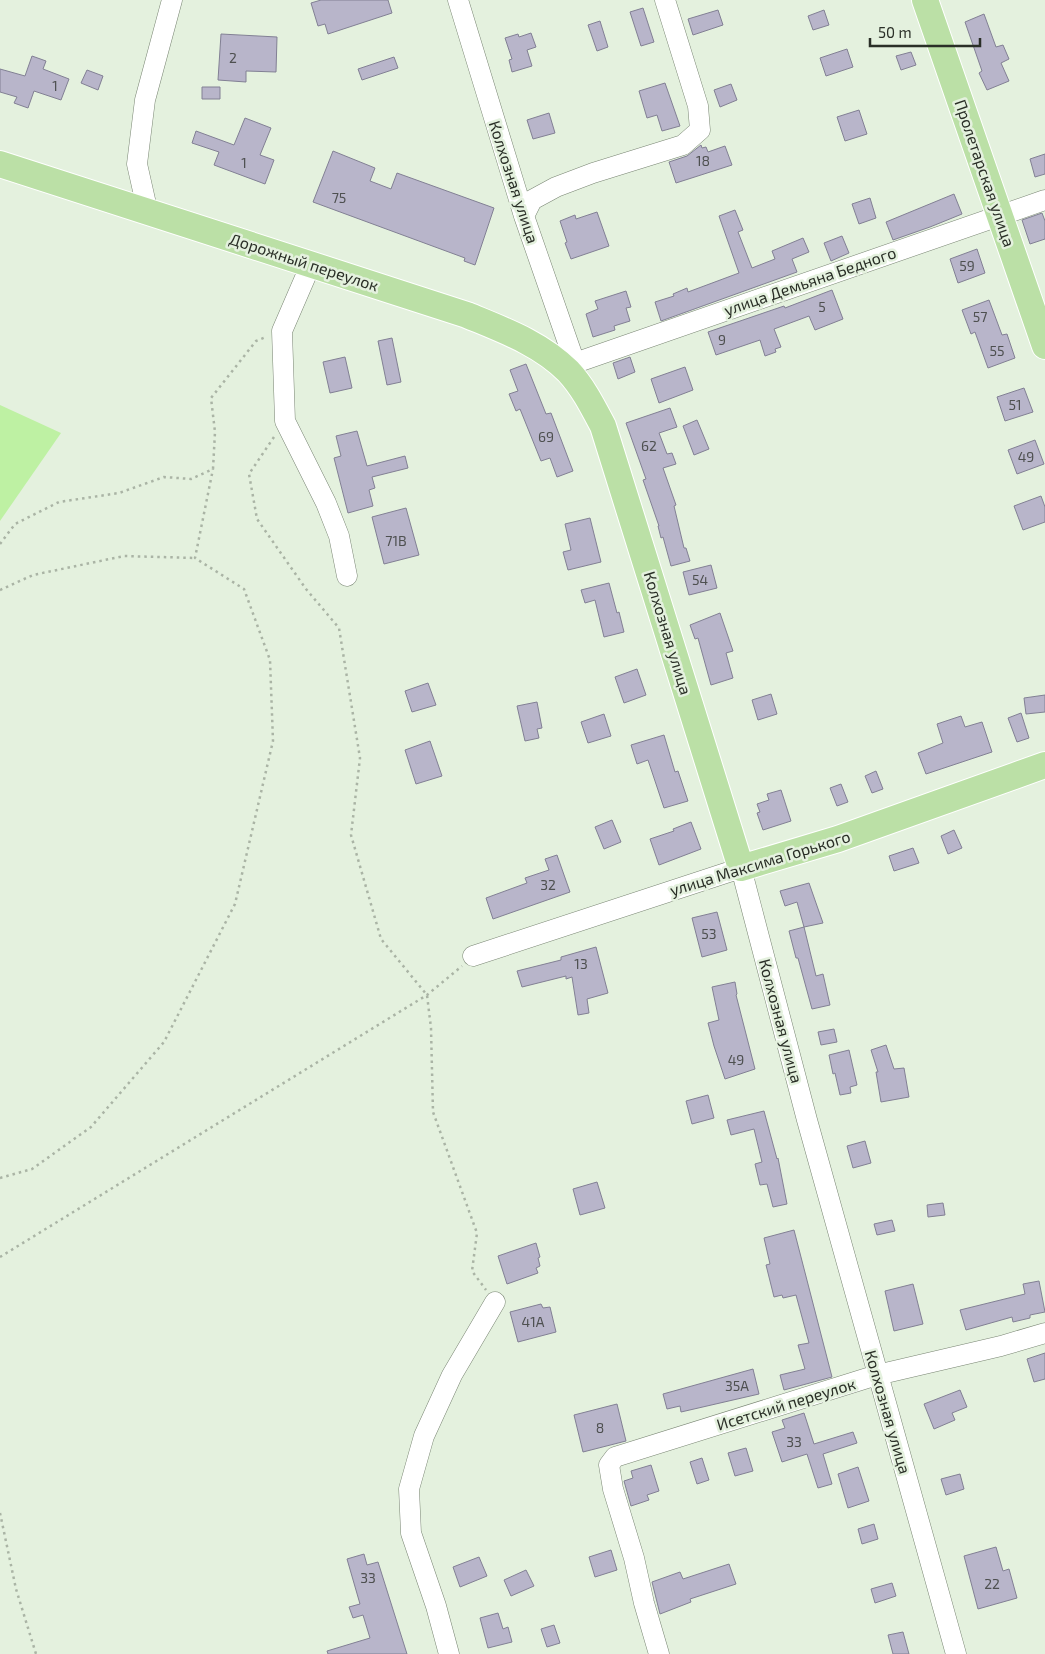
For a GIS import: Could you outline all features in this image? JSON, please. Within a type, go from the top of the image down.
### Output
[{"type":"main road","name":"Пролетарская улица","points":[[925,0],[1045,346]]},
{"type":"main road","name":"Дорожный переулок","points":[[0,164],[467,315],[521,338],[572,368],[586,396]]},
{"type":"main road","name":"Колхозная улица","points":[[586,396],[603,426],[616,463],[741,868]]},
{"type":"main road","name":"улица Максима Горького","points":[[741,868],[838,839],[1045,765]]},
{"type":"street","points":[[148,213],[137,164],[146,100],[172,0]]},
{"type":"street","name":"Колхозная улица","points":[[458,0],[572,368]]},
{"type":"street","points":[[524,216],[532,200],[556,187],[593,173],[683,145],[700,130],[698,106],[665,0]]},
{"type":"street","name":"улица Демьяна Бедного","points":[[572,368],[1045,200]]},
{"type":"street","points":[[311,264],[282,331],[285,421],[326,503],[339,536],[347,576]]},
{"type":"street","name":"Колхозная улица","points":[[741,868],[877,1375],[956,1654]]},
{"type":"street","name":"улица Максима Горького","points":[[474,956],[741,868]]},
{"type":"street","points":[[449,1654],[436,1606],[411,1533],[408,1489],[424,1436],[452,1375],[495,1302]]},
{"type":"street","name":"Исетский переулок","points":[[659,1654],[644,1603],[634,1558],[613,1489],[609,1465],[615,1457],[877,1375],[1001,1346],[1045,1333]]},
{"type":"path","points":[[195,558],[213,469],[215,432],[211,398],[256,341],[282,331]]},
{"type":"path","points":[[285,421],[249,474],[258,519],[306,589],[339,628],[360,758],[351,835],[381,939],[427,995],[431,1028],[433,1112],[477,1233],[472,1271],[495,1302]]},
{"type":"path","points":[[0,544],[15,524],[59,502],[119,493],[164,477],[191,479],[213,469]]},
{"type":"path","points":[[0,590],[33,575],[124,556],[195,558],[244,589],[270,660],[273,741],[235,904],[164,1042],[91,1127],[32,1169],[0,1178]]},
{"type":"path","points":[[0,1257],[427,995],[474,956]]},
{"type":"path","points":[[0,1512],[16,1589],[36,1654]]},
{"type":"green space","points":[[0,405],[61,433],[0,521]]},
{"type":"building","points":[[321,0],[388,0],[392,13],[328,34],[325,24],[318,26],[311,3]]},
{"type":"building","points":[[643,8],[654,42],[641,46],[630,12]]},
{"type":"building","points":[[718,10],[723,25],[693,35],[688,19]]},
{"type":"building","points":[[824,10],[829,25],[813,30],[808,16]]},
{"type":"building","points":[[984,14],[996,47],[1003,45],[1009,59],[1001,63],[1009,81],[987,90],[979,73],[982,71],[965,22]]},
{"type":"building","points":[[600,21],[608,47],[597,51],[588,25]]},
{"type":"building","points":[[531,33],[536,47],[527,50],[532,66],[512,72],[509,60],[512,59],[505,38],[518,34],[519,37]]},
{"type":"building","points":[[221,34],[277,37],[276,72],[246,71],[246,82],[218,80]]},
{"type":"building","points":[[847,49],[853,67],[826,76],[820,58]]},
{"type":"building","points":[[911,52],[916,65],[901,70],[896,56]]},
{"type":"building","points":[[32,56],[46,61],[43,69],[69,79],[61,100],[34,91],[28,108],[14,103],[17,97],[0,92],[0,69],[25,76]]},
{"type":"building","points":[[394,57],[398,68],[362,80],[358,69]]},
{"type":"building","points":[[87,70],[103,76],[98,90],[81,83]]},
{"type":"building","points":[[665,83],[680,126],[662,131],[657,115],[647,118],[639,91]]},
{"type":"building","points":[[731,84],[737,100],[720,107],[714,90]]},
{"type":"building","points":[[202,87],[220,87],[220,99],[202,99]]},
{"type":"building","points":[[859,110],[867,134],[845,141],[837,117]]},
{"type":"building","points":[[549,113],[555,133],[533,139],[527,120]]},
{"type":"building","points":[[245,118],[271,128],[260,155],[274,160],[265,184],[214,165],[219,152],[192,143],[196,131],[234,145]]},
{"type":"building","points":[[701,145],[702,148],[706,147],[708,152],[725,146],[732,165],[676,183],[669,162],[687,156]]},
{"type":"building","points":[[333,151],[375,168],[370,181],[391,189],[397,173],[494,208],[475,265],[464,261],[465,258],[313,202]]},
{"type":"building","points":[[1045,154],[1045,174],[1035,177],[1030,159]]},
{"type":"building","points":[[954,194],[962,214],[893,240],[886,222]]},
{"type":"building","points":[[870,198],[876,218],[859,224],[852,204]]},
{"type":"building","points":[[735,210],[743,230],[738,232],[752,268],[775,259],[772,251],[803,238],[809,252],[792,259],[797,272],[661,321],[655,302],[674,296],[673,294],[687,288],[688,292],[739,273],[719,216]]},
{"type":"building","points":[[597,212],[609,246],[571,259],[560,221],[575,215],[576,219]]},
{"type":"building","points":[[1042,213],[1045,221],[1045,239],[1030,244],[1022,220]]},
{"type":"building","points":[[842,236],[849,253],[831,261],[824,243]]},
{"type":"building","points":[[977,249],[985,273],[958,283],[950,259]]},
{"type":"building","points":[[832,290],[843,319],[815,330],[809,316],[774,329],[781,347],[775,349],[776,352],[765,356],[760,340],[716,355],[708,332],[784,306],[785,308]]},
{"type":"building","points":[[626,291],[631,307],[626,308],[630,321],[614,326],[615,330],[593,337],[586,314],[598,309],[595,301]]},
{"type":"building","points":[[989,300],[1002,335],[1007,334],[1015,358],[988,368],[975,332],[971,334],[962,310]]},
{"type":"building","points":[[392,338],[401,382],[387,385],[378,341]]},
{"type":"building","points":[[345,357],[352,388],[330,393],[323,362]]},
{"type":"building","points":[[630,357],[635,372],[618,379],[613,363]]},
{"type":"building","points":[[526,364],[546,414],[551,413],[573,471],[557,477],[550,458],[541,461],[520,409],[516,411],[509,394],[518,391],[510,370]]},
{"type":"building","points":[[685,367],[693,390],[659,403],[651,379]]},
{"type":"building","points":[[1024,388],[1033,412],[1005,421],[997,397]]},
{"type":"building","points":[[670,408],[677,427],[659,433],[667,454],[672,453],[676,464],[663,468],[676,505],[674,506],[684,548],[686,548],[690,561],[671,566],[643,480],[646,479],[626,423]]},
{"type":"building","points":[[697,420],[709,449],[694,455],[683,426]]},
{"type":"building","points":[[357,431],[367,466],[405,456],[408,468],[372,477],[375,488],[369,490],[373,506],[348,513],[334,458],[341,456],[336,436]]},
{"type":"building","points":[[1035,440],[1044,464],[1017,474],[1008,450]]},
{"type":"building","points":[[1041,496],[1045,507],[1045,522],[1023,530],[1014,506]]},
{"type":"building","points":[[406,508],[419,555],[384,564],[372,517]]},
{"type":"building","points":[[590,518],[601,562],[568,570],[563,552],[571,550],[565,524]]},
{"type":"building","points":[[711,565],[717,588],[689,595],[683,572]]},
{"type":"building","points":[[609,583],[624,632],[604,637],[595,600],[585,603],[581,590]]},
{"type":"building","points":[[720,613],[733,651],[726,653],[733,678],[711,685],[698,638],[695,639],[690,625]]},
{"type":"building","points":[[637,669],[646,695],[624,703],[615,677]]},
{"type":"building","points":[[428,683],[436,705],[412,712],[405,691]]},
{"type":"building","points":[[771,694],[777,714],[758,720],[752,700]]},
{"type":"building","points":[[1045,695],[1045,712],[1026,714],[1024,698]]},
{"type":"building","points":[[537,702],[542,728],[537,729],[539,738],[525,741],[517,706]]},
{"type":"building","points":[[1021,713],[1029,738],[1017,742],[1008,718]]},
{"type":"building","points":[[604,714],[611,736],[588,743],[581,722]]},
{"type":"building","points":[[961,716],[965,727],[982,722],[992,752],[926,774],[918,753],[943,743],[937,724]]},
{"type":"building","points":[[664,735],[675,772],[678,771],[688,801],[664,808],[648,760],[637,764],[631,745]]},
{"type":"building","points":[[430,741],[442,776],[416,784],[405,750]]},
{"type":"building","points":[[876,771],[883,789],[872,793],[865,776]]},
{"type":"building","points":[[841,784],[848,802],[837,806],[830,788]]},
{"type":"building","points":[[781,790],[791,821],[763,830],[757,813],[760,812],[757,804],[769,800],[767,794]]},
{"type":"building","points":[[612,820],[621,842],[604,849],[595,827]]},
{"type":"building","points":[[691,822],[701,849],[659,865],[650,839],[674,831],[673,829]]},
{"type":"building","points":[[954,830],[962,848],[948,854],[941,836]]},
{"type":"building","points":[[913,848],[919,863],[894,871],[889,856]]},
{"type":"building","points":[[557,855],[570,892],[493,919],[486,898],[527,883],[525,878],[549,870],[545,859]]},
{"type":"building","points":[[809,883],[823,923],[804,927],[797,902],[785,906],[780,891]]},
{"type":"building","points":[[717,912],[727,950],[702,957],[692,918]]},
{"type":"building","points":[[804,927],[816,976],[823,974],[830,1005],[812,1009],[789,931]]},
{"type":"building","points":[[596,947],[608,993],[587,999],[589,1013],[578,1015],[572,977],[566,979],[566,976],[522,987],[517,971],[561,960],[561,957]]},
{"type":"building","points":[[735,982],[736,995],[755,1069],[725,1079],[708,1023],[719,1020],[712,987]]},
{"type":"building","points":[[834,1029],[837,1042],[821,1045],[818,1032]]},
{"type":"building","points":[[886,1045],[894,1069],[904,1068],[909,1097],[881,1102],[876,1072],[878,1072],[871,1050]]},
{"type":"building","points":[[849,1050],[857,1085],[850,1087],[851,1093],[840,1095],[829,1055]]},
{"type":"building","points":[[708,1095],[714,1118],[692,1124],[686,1101]]},
{"type":"building","points":[[764,1111],[778,1158],[787,1204],[773,1207],[767,1184],[760,1185],[755,1164],[762,1162],[754,1129],[731,1135],[727,1120]]},
{"type":"building","points":[[865,1141],[871,1163],[853,1168],[847,1146]]},
{"type":"building","points":[[597,1182],[605,1208],[580,1215],[573,1189]]},
{"type":"building","points":[[943,1203],[945,1215],[928,1217],[927,1205]]},
{"type":"building","points":[[892,1220],[895,1231],[877,1235],[874,1224]]},
{"type":"building","points":[[794,1230],[832,1377],[784,1390],[780,1375],[805,1369],[798,1345],[809,1343],[796,1295],[783,1298],[782,1295],[774,1297],[766,1265],[770,1264],[764,1238]]},
{"type":"building","points":[[536,1243],[540,1257],[538,1258],[540,1266],[536,1268],[538,1273],[507,1284],[498,1256]]},
{"type":"building","points":[[1039,1281],[1045,1312],[1030,1315],[1030,1318],[1013,1322],[1012,1317],[966,1330],[960,1310],[1025,1294],[1023,1284]]},
{"type":"building","points":[[913,1284],[923,1324],[894,1331],[885,1291]]},
{"type":"building","points":[[541,1304],[543,1308],[550,1307],[556,1332],[518,1342],[510,1312]]},
{"type":"building","points":[[1045,1353],[1045,1379],[1034,1382],[1027,1359]]},
{"type":"building","points":[[753,1369],[759,1394],[681,1412],[680,1406],[667,1409],[663,1394]]},
{"type":"building","points":[[960,1390],[967,1407],[952,1413],[955,1420],[934,1429],[924,1404]]},
{"type":"building","points":[[617,1404],[626,1441],[583,1452],[574,1415]]},
{"type":"building","points":[[804,1413],[814,1444],[853,1432],[857,1443],[823,1454],[832,1484],[818,1488],[807,1454],[782,1462],[772,1432],[785,1428],[782,1420]]},
{"type":"building","points":[[746,1448],[753,1471],[735,1476],[728,1453]]},
{"type":"building","points":[[702,1458],[709,1480],[697,1484],[690,1462]]},
{"type":"building","points":[[651,1465],[659,1491],[647,1495],[649,1500],[631,1506],[624,1481],[633,1478],[631,1471]]},
{"type":"building","points":[[858,1467],[869,1501],[848,1508],[838,1474]]},
{"type":"building","points":[[960,1474],[964,1489],[946,1495],[941,1479]]},
{"type":"building","points":[[874,1524],[878,1539],[862,1544],[858,1529]]},
{"type":"building","points":[[996,1547],[1003,1571],[1009,1569],[1017,1598],[978,1609],[964,1556]]},
{"type":"building","points":[[611,1550],[617,1570],[595,1577],[589,1557]]},
{"type":"building","points":[[364,1554],[367,1565],[378,1562],[407,1654],[328,1654],[327,1651],[370,1638],[363,1615],[353,1618],[349,1607],[360,1604],[347,1559]]},
{"type":"building","points":[[479,1557],[487,1576],[460,1587],[453,1567]]},
{"type":"building","points":[[729,1564],[736,1584],[690,1599],[691,1602],[660,1614],[652,1582],[680,1572],[683,1579]]},
{"type":"building","points":[[526,1570],[534,1586],[511,1596],[504,1580]]},
{"type":"building","points":[[892,1583],[896,1596],[875,1603],[871,1589]]},
{"type":"building","points":[[498,1613],[503,1629],[508,1627],[512,1642],[488,1648],[480,1618]]},
{"type":"building","points":[[554,1625],[560,1643],[547,1647],[541,1629]]},
{"type":"building","points":[[903,1632],[909,1654],[893,1654],[888,1635]]}]
